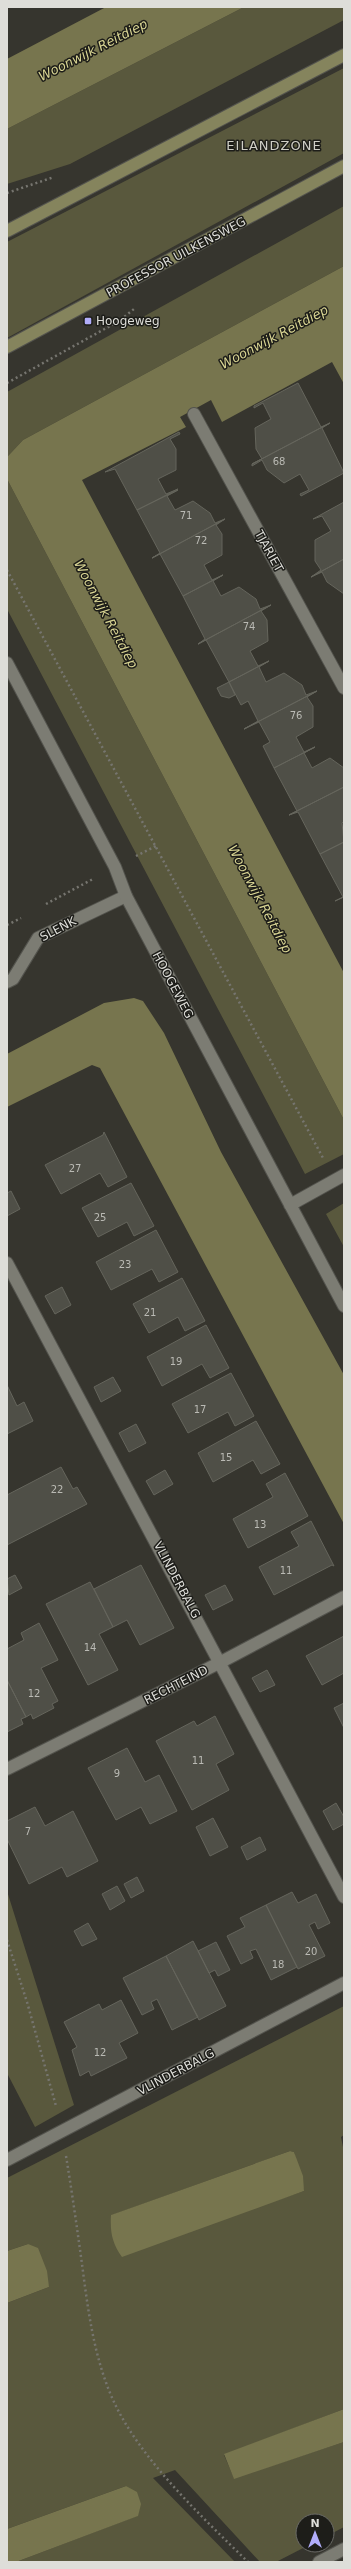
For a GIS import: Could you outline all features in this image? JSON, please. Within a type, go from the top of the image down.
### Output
[{"type":"street","points":[[7,231],[344,55]]},
{"type":"street","name":"PROFESSOR UILKENSWEG","points":[[7,347],[344,166]]},
{"type":"street","name":"TJARIET","points":[[194,414],[344,688]]},
{"type":"street","name":"HOOGEWEG","points":[[7,663],[115,867],[126,896],[344,1306]]},
{"type":"street","name":"SLENK","points":[[7,982],[13,979],[38,938],[126,896]]},
{"type":"street","points":[[290,1205],[339,1178]]},
{"type":"street","name":"VLINDERBALG","points":[[7,1263],[221,1662],[344,1897]]},
{"type":"street","name":"RECHTEIND","points":[[7,1769],[221,1662],[344,1597]]},
{"type":"street","name":"VLINDERBALG","points":[[7,2160],[63,2132],[344,1983]]},
{"type":"street","points":[[319,2562],[344,2550]]},
{"type":"path","points":[[7,193],[57,175]]},
{"type":"path","points":[[7,383],[119,321],[138,306]]},
{"type":"path","points":[[7,570],[339,1178]]},
{"type":"path","points":[[40,908],[115,867]]},
{"type":"path","points":[[7,925],[26,915]]},
{"type":"path","points":[[7,1940],[27,2002],[63,2132],[91,2319],[99,2361],[114,2402],[131,2431],[152,2460],[248,2562]]},
{"type":"shaded area","points":[[244,7],[344,7],[344,20],[70,164],[7,184],[7,129]]},
{"type":"shaded area","points":[[344,68],[344,153],[7,338],[7,242]]},
{"type":"shaded area","points":[[344,206],[344,266],[23,440],[8,456],[7,479],[7,392]]},
{"type":"shaded area","points":[[7,479],[344,1120],[344,1154],[305,1174],[7,609]]},
{"type":"shaded area","points":[[344,1203],[344,1247],[326,1214]]},
{"type":"shaded area","points":[[7,1891],[74,2105],[35,2127],[7,2073]]},
{"type":"shaded area","points":[[344,2006],[344,2135],[341,2137],[344,2152],[344,2409],[224,2455],[234,2478],[344,2442],[344,2527],[335,2532],[335,2513],[295,2513],[295,2552],[276,2562],[260,2562],[175,2470],[153,2478],[235,2562],[16,2562],[137,2516],[126,2486],[7,2529],[7,2303],[49,2287],[28,2244],[7,2251],[7,2178]],"holes":[[[290,2151],[294,2152],[304,2191],[248,2210],[112,2215]]]},
{"type":"water","name":"Woonwijk Reitdiep","points":[[106,7],[244,7],[7,129],[7,59]]},
{"type":"water","name":"Woonwijk Reitdiep","points":[[344,266],[344,384],[332,362],[222,422],[211,400],[180,417],[186,427],[82,480],[344,973],[344,1120],[7,479],[8,456],[23,440]]},
{"type":"water","points":[[134,998],[143,1001],[164,1033],[221,1152],[344,1375],[344,1524],[100,1068],[92,1065],[7,1107],[7,1054],[104,1003]]},
{"type":"water","points":[[290,2151],[294,2152],[303,2176],[304,2191],[122,2257],[116,2247],[112,2237],[111,2215]]},
{"type":"water","points":[[28,2244],[38,2248],[47,2271],[49,2287],[7,2303],[7,2251]]},
{"type":"water","points":[[344,2409],[344,2442],[234,2479],[224,2454]]},
{"type":"water","points":[[126,2486],[137,2492],[141,2504],[138,2516],[16,2562],[7,2562],[7,2529]]},
{"type":"building","points":[[298,383],[321,427],[330,423],[262,459],[256,449],[255,428],[271,419],[263,403],[254,408],[254,406]]},
{"type":"building","points":[[330,423],[322,428],[344,473],[301,496],[300,494],[309,490],[300,474],[284,483],[267,470],[262,460],[252,466],[252,464]]},
{"type":"building","points":[[179,432],[180,434],[170,439],[176,449],[176,470],[158,479],[166,494],[178,489],[137,510],[115,469],[105,472]]},
{"type":"building","points":[[178,490],[167,496],[175,510],[193,501],[210,513],[215,523],[225,519],[152,558],[160,553],[137,510]]},
{"type":"building","points":[[344,502],[344,559],[311,577],[321,570],[315,561],[315,540],[331,531],[322,516],[313,519]]},
{"type":"building","points":[[225,519],[216,525],[222,534],[222,555],[204,565],[212,580],[223,575],[183,596],[160,554],[152,558]]},
{"type":"building","points":[[344,559],[344,594],[327,582],[322,572],[311,577]]},
{"type":"building","points":[[223,575],[213,581],[221,596],[239,587],[256,599],[260,609],[271,605],[198,644],[205,639],[183,596]]},
{"type":"building","points":[[271,605],[261,611],[267,620],[268,641],[250,651],[258,666],[269,661],[229,682],[206,640],[198,644]]},
{"type":"building","points":[[269,661],[259,667],[266,682],[284,673],[302,685],[306,695],[317,691],[244,729],[258,721],[248,701],[241,705],[229,682]]},
{"type":"building","points":[[229,682],[235,695],[229,698],[221,696],[217,688]]},
{"type":"building","points":[[317,691],[307,697],[313,706],[313,727],[296,737],[304,752],[315,747],[274,768],[263,746],[270,742],[259,722],[244,729]]},
{"type":"building","points":[[315,747],[304,753],[312,768],[330,758],[344,768],[344,787],[297,811],[274,768]]},
{"type":"building","points":[[344,787],[344,821],[342,823],[344,842],[320,854],[298,812],[289,815]]},
{"type":"building","points":[[344,842],[344,897],[335,901],[343,897],[320,854]]},
{"type":"building","points":[[104,1132],[127,1177],[108,1187],[100,1173],[61,1194],[45,1165],[103,1135]]},
{"type":"building","points":[[131,1183],[154,1226],[134,1236],[127,1222],[98,1237],[82,1208]]},
{"type":"building","points":[[11,1191],[20,1209],[7,1216],[7,1193]]},
{"type":"building","points":[[156,1230],[178,1272],[159,1282],[152,1269],[111,1290],[96,1262]]},
{"type":"building","points":[[182,1278],[205,1321],[185,1331],[178,1317],[149,1333],[133,1304]]},
{"type":"building","points":[[62,1287],[71,1305],[55,1314],[45,1296]]},
{"type":"building","points":[[206,1325],[229,1368],[210,1378],[202,1364],[162,1386],[147,1357]]},
{"type":"building","points":[[231,1373],[254,1416],[235,1426],[228,1412],[188,1433],[172,1404]]},
{"type":"building","points":[[113,1377],[121,1391],[101,1402],[94,1387]]},
{"type":"building","points":[[7,1385],[17,1406],[24,1402],[33,1421],[7,1434]]},
{"type":"building","points":[[256,1421],[280,1464],[261,1474],[253,1460],[213,1482],[198,1453]]},
{"type":"building","points":[[136,1424],[146,1443],[129,1452],[119,1433]]},
{"type":"building","points":[[61,1467],[73,1489],[77,1487],[87,1504],[7,1545],[7,1495]]},
{"type":"building","points":[[165,1470],[173,1484],[154,1495],[146,1481]]},
{"type":"building","points":[[285,1473],[308,1516],[248,1548],[233,1519],[273,1497],[266,1484]]},
{"type":"building","points":[[311,1521],[334,1566],[332,1565],[274,1595],[259,1567],[299,1546],[291,1532]]},
{"type":"building","points":[[141,1565],[174,1628],[140,1645],[127,1620],[113,1627],[94,1589]]},
{"type":"building","points":[[15,1575],[22,1588],[9,1595],[7,1579]]},
{"type":"building","points":[[90,1582],[113,1627],[99,1634],[118,1670],[88,1685],[46,1604]]},
{"type":"building","points":[[225,1585],[233,1600],[213,1610],[205,1595]]},
{"type":"building","points":[[39,1623],[58,1660],[41,1668],[58,1701],[52,1704],[54,1708],[33,1719],[31,1714],[26,1717],[7,1680],[7,1649],[24,1640],[21,1633]]},
{"type":"building","points":[[344,1636],[344,1673],[322,1685],[306,1656]]},
{"type":"building","points":[[267,1670],[275,1685],[260,1692],[252,1678]]},
{"type":"building","points":[[7,1680],[26,1717],[21,1719],[23,1724],[7,1732]]},
{"type":"building","points":[[344,1703],[344,1728],[334,1708]]},
{"type":"building","points":[[215,1716],[234,1754],[216,1764],[229,1790],[192,1810],[156,1741],[194,1721],[197,1726]]},
{"type":"building","points":[[127,1748],[145,1782],[159,1775],[177,1811],[150,1824],[141,1807],[116,1820],[88,1768]]},
{"type":"building","points":[[336,1803],[344,1817],[344,1824],[333,1830],[323,1811]]},
{"type":"building","points":[[35,1807],[45,1826],[73,1811],[98,1861],[67,1877],[62,1867],[29,1884],[7,1839],[7,1821]]},
{"type":"building","points":[[213,1818],[228,1847],[210,1856],[196,1827]]},
{"type":"building","points":[[260,1837],[266,1850],[247,1860],[241,1847]]},
{"type":"building","points":[[137,1877],[144,1891],[131,1898],[124,1884]]},
{"type":"building","points":[[117,1886],[125,1901],[110,1910],[102,1894]]},
{"type":"building","points":[[292,1892],[298,1903],[316,1894],[330,1923],[318,1929],[315,1922],[309,1925],[325,1956],[298,1969],[266,1905]]},
{"type":"building","points":[[266,1905],[297,1967],[271,1980],[256,1949],[250,1951],[253,1958],[241,1964],[227,1936],[245,1927],[240,1918]]},
{"type":"building","points":[[88,1923],[97,1939],[82,1946],[74,1931]]},
{"type":"building","points":[[193,1941],[226,2006],[199,2020],[166,1956]]},
{"type":"building","points":[[216,1942],[230,1970],[218,1976],[215,1970],[209,1973],[198,1951]]},
{"type":"building","points":[[166,1956],[198,2017],[172,2030],[157,1999],[151,2002],[154,2009],[142,2015],[123,1978]]},
{"type":"building","points":[[121,2000],[138,2033],[119,2043],[127,2058],[91,2076],[89,2071],[80,2076],[72,2050],[77,2047],[64,2022],[99,2004],[102,2010]]},
{"type":"place","name":"Hoogeweg","points":[[88,321]]},
{"type":"district","name":"EILANDZONE","points":[[274,145]]}]
